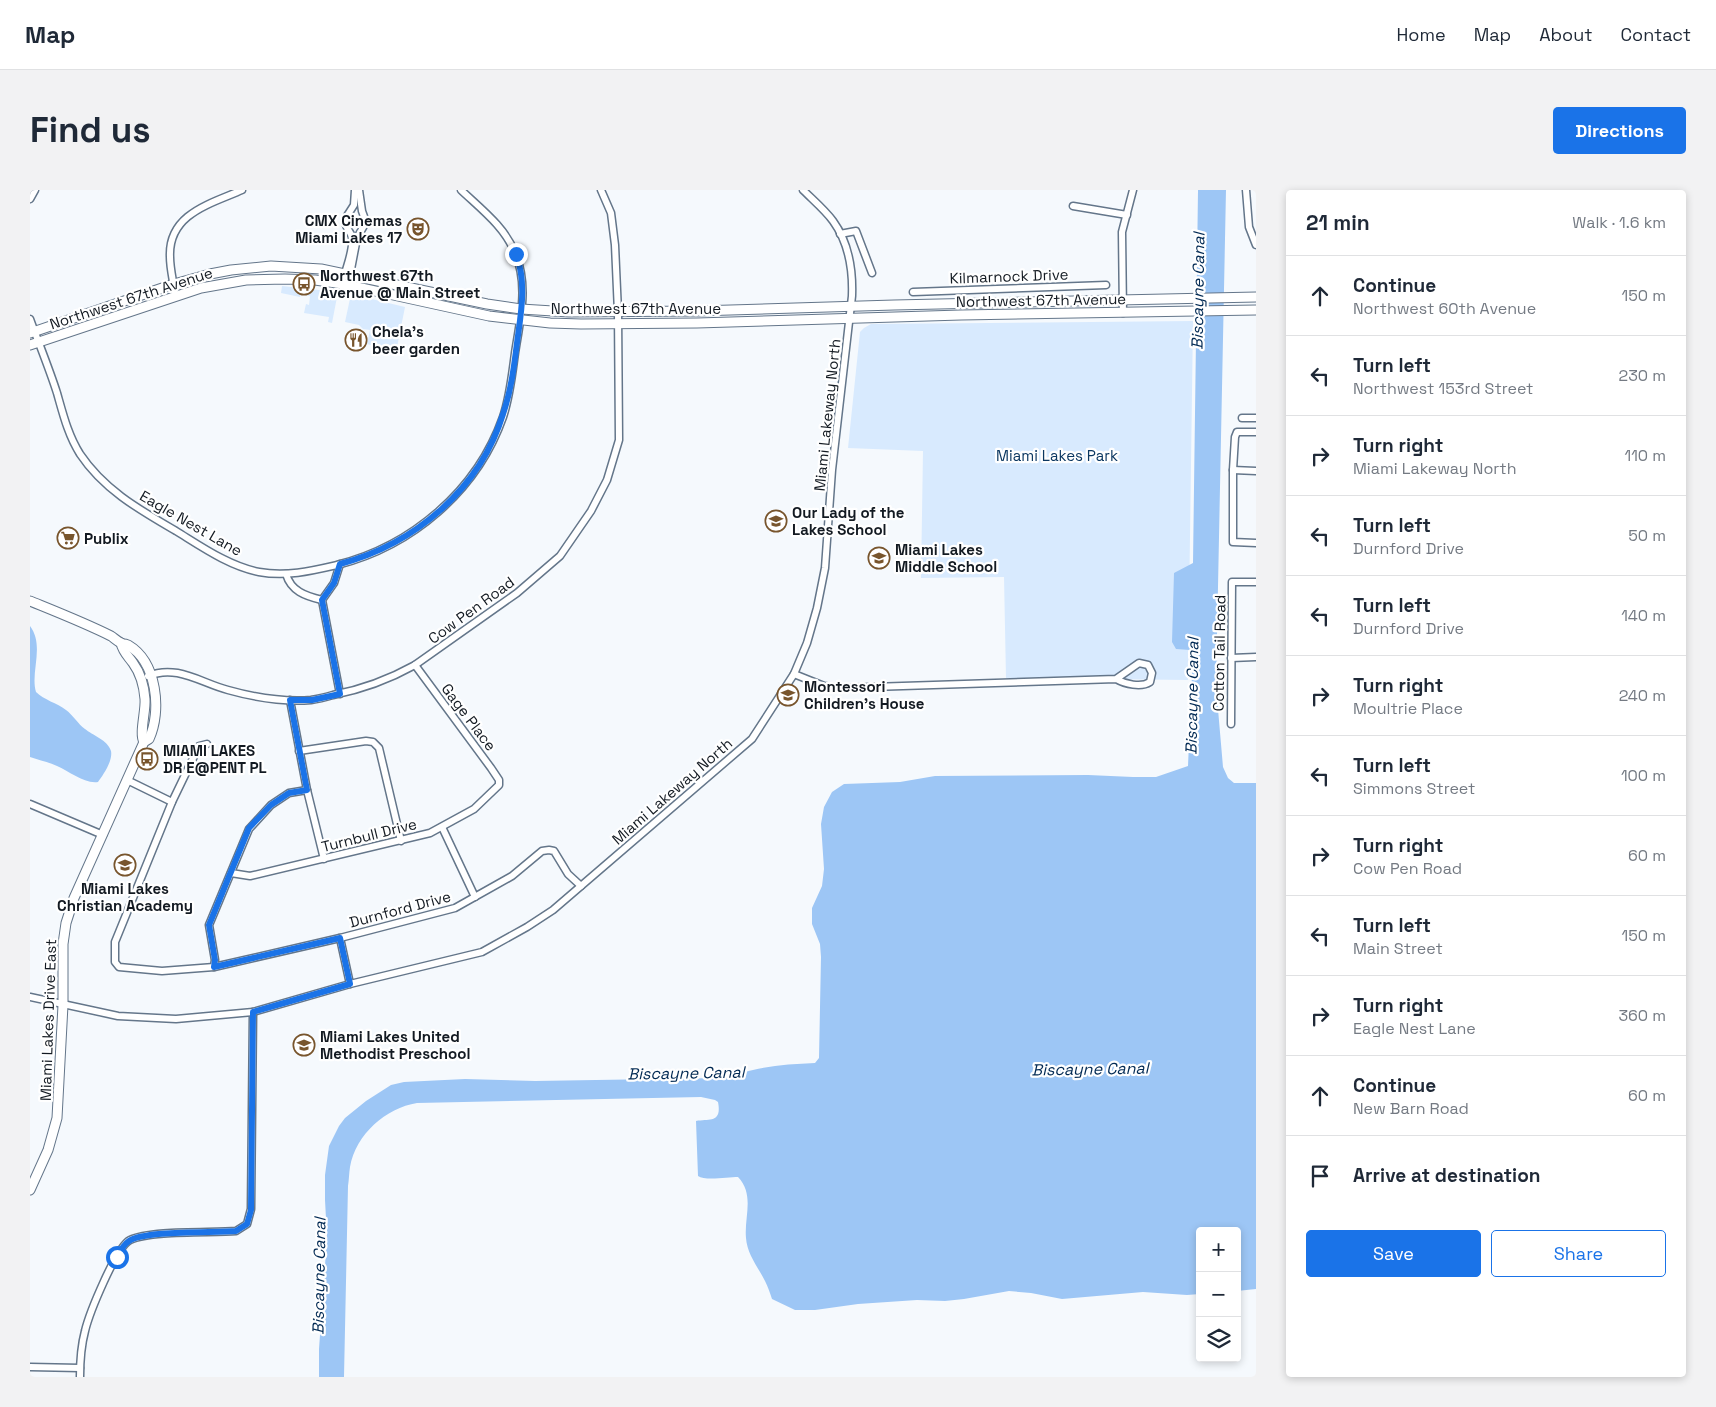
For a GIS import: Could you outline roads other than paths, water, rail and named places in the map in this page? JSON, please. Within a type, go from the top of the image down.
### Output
[{"type":"main road","name":"Northwest 67th Avenue","points":[[32,332],[174,284],[224,271],[271,266],[300,267],[348,274],[455,298],[521,309],[568,312],[1256,297]]},
{"type":"main road","name":"Northwest 67th Avenue","points":[[34,344],[201,288],[246,280],[298,279],[346,285],[448,308],[520,320],[565,324],[1251,310]]},
{"type":"main road","points":[[986,302],[987,315]]},
{"type":"main road","points":[[1251,310],[1256,306]]},
{"type":"main road","name":"Miami Lakes Drive East","points":[[30,601],[112,637],[121,643],[123,651],[146,677],[157,698],[154,730],[149,739],[144,742],[74,898],[66,923],[63,944],[63,1005],[57,1118],[48,1150],[30,1190]]},
{"type":"street","points":[[30,199],[35,190]]},
{"type":"street","points":[[176,296],[170,259],[170,246],[179,226],[191,214],[242,190]]},
{"type":"street","points":[[348,274],[358,238],[366,222],[357,190]]},
{"type":"street","points":[[346,285],[352,239],[344,219],[354,205],[357,190]]},
{"type":"street","name":"Eagle Nest Lane","points":[[30,319],[34,344],[56,392],[65,421],[79,452],[95,474],[110,488],[146,514],[217,555],[251,570],[286,574],[311,571],[340,564],[380,551],[419,528],[454,497],[486,455],[503,414],[510,388],[520,320],[522,274],[514,248],[501,229],[461,190]]},
{"type":"street","name":"Cow Pen Road","points":[[146,677],[164,672],[176,672],[195,677],[227,690],[290,700],[312,700],[368,688],[415,665],[517,593],[560,556],[591,510],[607,480],[618,440],[618,312],[615,245],[612,213],[601,190]]},
{"type":"street","name":"Miami Lakeway North","points":[[30,997],[118,1016],[176,1019],[253,1012],[350,984],[482,952],[553,910],[752,739],[794,674],[807,643],[817,608],[825,568],[833,465],[851,306],[853,275],[850,255],[833,221],[803,190]]},
{"type":"street","points":[[1123,313],[1122,232],[1134,190]]},
{"type":"street","points":[[1246,190],[1249,227],[1256,245]]},
{"type":"street","points":[[1073,206],[1126,215]]},
{"type":"street","points":[[840,234],[856,231],[872,274]]},
{"type":"street","name":"Kilmarnock Drive","points":[[913,292],[1106,285]]},
{"type":"street","points":[[1242,418],[1256,418]]},
{"type":"street","points":[[1256,432],[1236,432],[1233,470],[1232,542],[1256,543]]},
{"type":"street","points":[[1233,470],[1256,470]]},
{"type":"street","points":[[340,564],[334,583],[322,600],[340,694]]},
{"type":"street","points":[[286,574],[289,584],[308,597],[322,600]]},
{"type":"street","name":"Cotton Tail Road","points":[[1231,724],[1232,582],[1256,582]]},
{"type":"street","points":[[1231,658],[1256,657]]},
{"type":"street","points":[[794,674],[824,686],[842,688],[1116,679],[1139,663],[1148,665],[1152,673],[1150,682],[1144,685],[1120,682],[1116,679]]},
{"type":"street","name":"Gage Place","points":[[415,665],[491,768],[499,780],[499,785]]},
{"type":"street","points":[[290,700],[307,790],[324,859]]},
{"type":"street","points":[[299,751],[373,742],[379,748],[401,841]]},
{"type":"street","name":"Durnford Drive","points":[[207,744],[199,746],[172,802],[115,942],[115,962],[120,967],[162,971],[214,967],[340,938],[455,908],[512,876],[542,851],[554,851],[568,874],[581,886]]},
{"type":"street","points":[[127,780],[172,802]]},
{"type":"street","name":"Turnbull Drive","points":[[231,873],[250,876],[430,833],[474,808],[499,785]]},
{"type":"street","points":[[214,967],[215,960],[209,925],[249,828],[271,805],[289,793],[307,790]]},
{"type":"street","points":[[30,804],[102,835]]},
{"type":"street","points":[[442,827],[475,897]]},
{"type":"street","name":"Durnford Drive","points":[[340,938],[350,984]]},
{"type":"street","points":[[80,1377],[85,1331],[97,1297],[120,1250],[130,1240],[148,1235],[236,1231],[247,1224],[251,1210],[253,1012]]},
{"type":"street","points":[[30,1367],[80,1368]]},
{"type":"water","name":"Biscayne Canal","points":[[1198,190],[1226,190],[1216,686],[1223,767],[1228,778],[1234,783],[1256,783],[1256,1289],[1241,1291],[1241,1227],[1196,1227],[1196,1294],[1143,1292],[1062,1299],[1009,1291],[945,1301],[917,1300],[858,1304],[815,1310],[795,1310],[772,1299],[751,1255],[746,1238],[748,1206],[746,1191],[738,1177],[711,1179],[698,1176],[696,1121],[710,1120],[716,1117],[719,1109],[718,1102],[715,1100],[701,1097],[417,1103],[394,1110],[374,1125],[353,1155],[348,1186],[344,1377],[319,1377],[319,1349],[327,1237],[325,1175],[329,1146],[345,1118],[366,1101],[391,1085],[404,1082],[465,1079],[535,1081],[718,1078],[768,1067],[815,1063],[819,1058],[821,957],[820,944],[812,924],[812,908],[822,886],[824,869],[821,824],[824,807],[832,792],[844,784],[900,782],[935,776],[1088,775],[1156,777],[1188,766],[1193,652],[1176,649],[1172,642],[1174,573],[1193,563]]},
{"type":"water","points":[[30,626],[34,634],[37,650],[36,692],[66,710],[82,727],[107,744],[111,751],[109,763],[98,782],[87,781],[57,766],[30,757]]},
{"type":"place","name":"CMX Cinemas Miami Lakes 17","points":[[418,229]]},
{"type":"place","name":"Northwest 67th Avenue @ Main Street","points":[[304,284]]},
{"type":"place","name":"Chela's beer garden","points":[[356,340]]},
{"type":"place","name":"Our Lady of the Lakes School","points":[[776,521]]},
{"type":"place","name":"Publix","points":[[68,538]]},
{"type":"place","name":"Miami Lakes Middle School","points":[[879,558]]},
{"type":"place","name":"Montessori Children's House","points":[[788,695]]},
{"type":"place","name":"MIAMI LAKES DR E@PENT PL","points":[[147,759]]},
{"type":"place","name":"Miami Lakes Christian Academy","points":[[125,865]]},
{"type":"place","name":"Miami Lakes United Methodist Preschool","points":[[304,1045]]},
{"type":"park label","name":"Miami Lakes Park","points":[[1057,455]]}]
